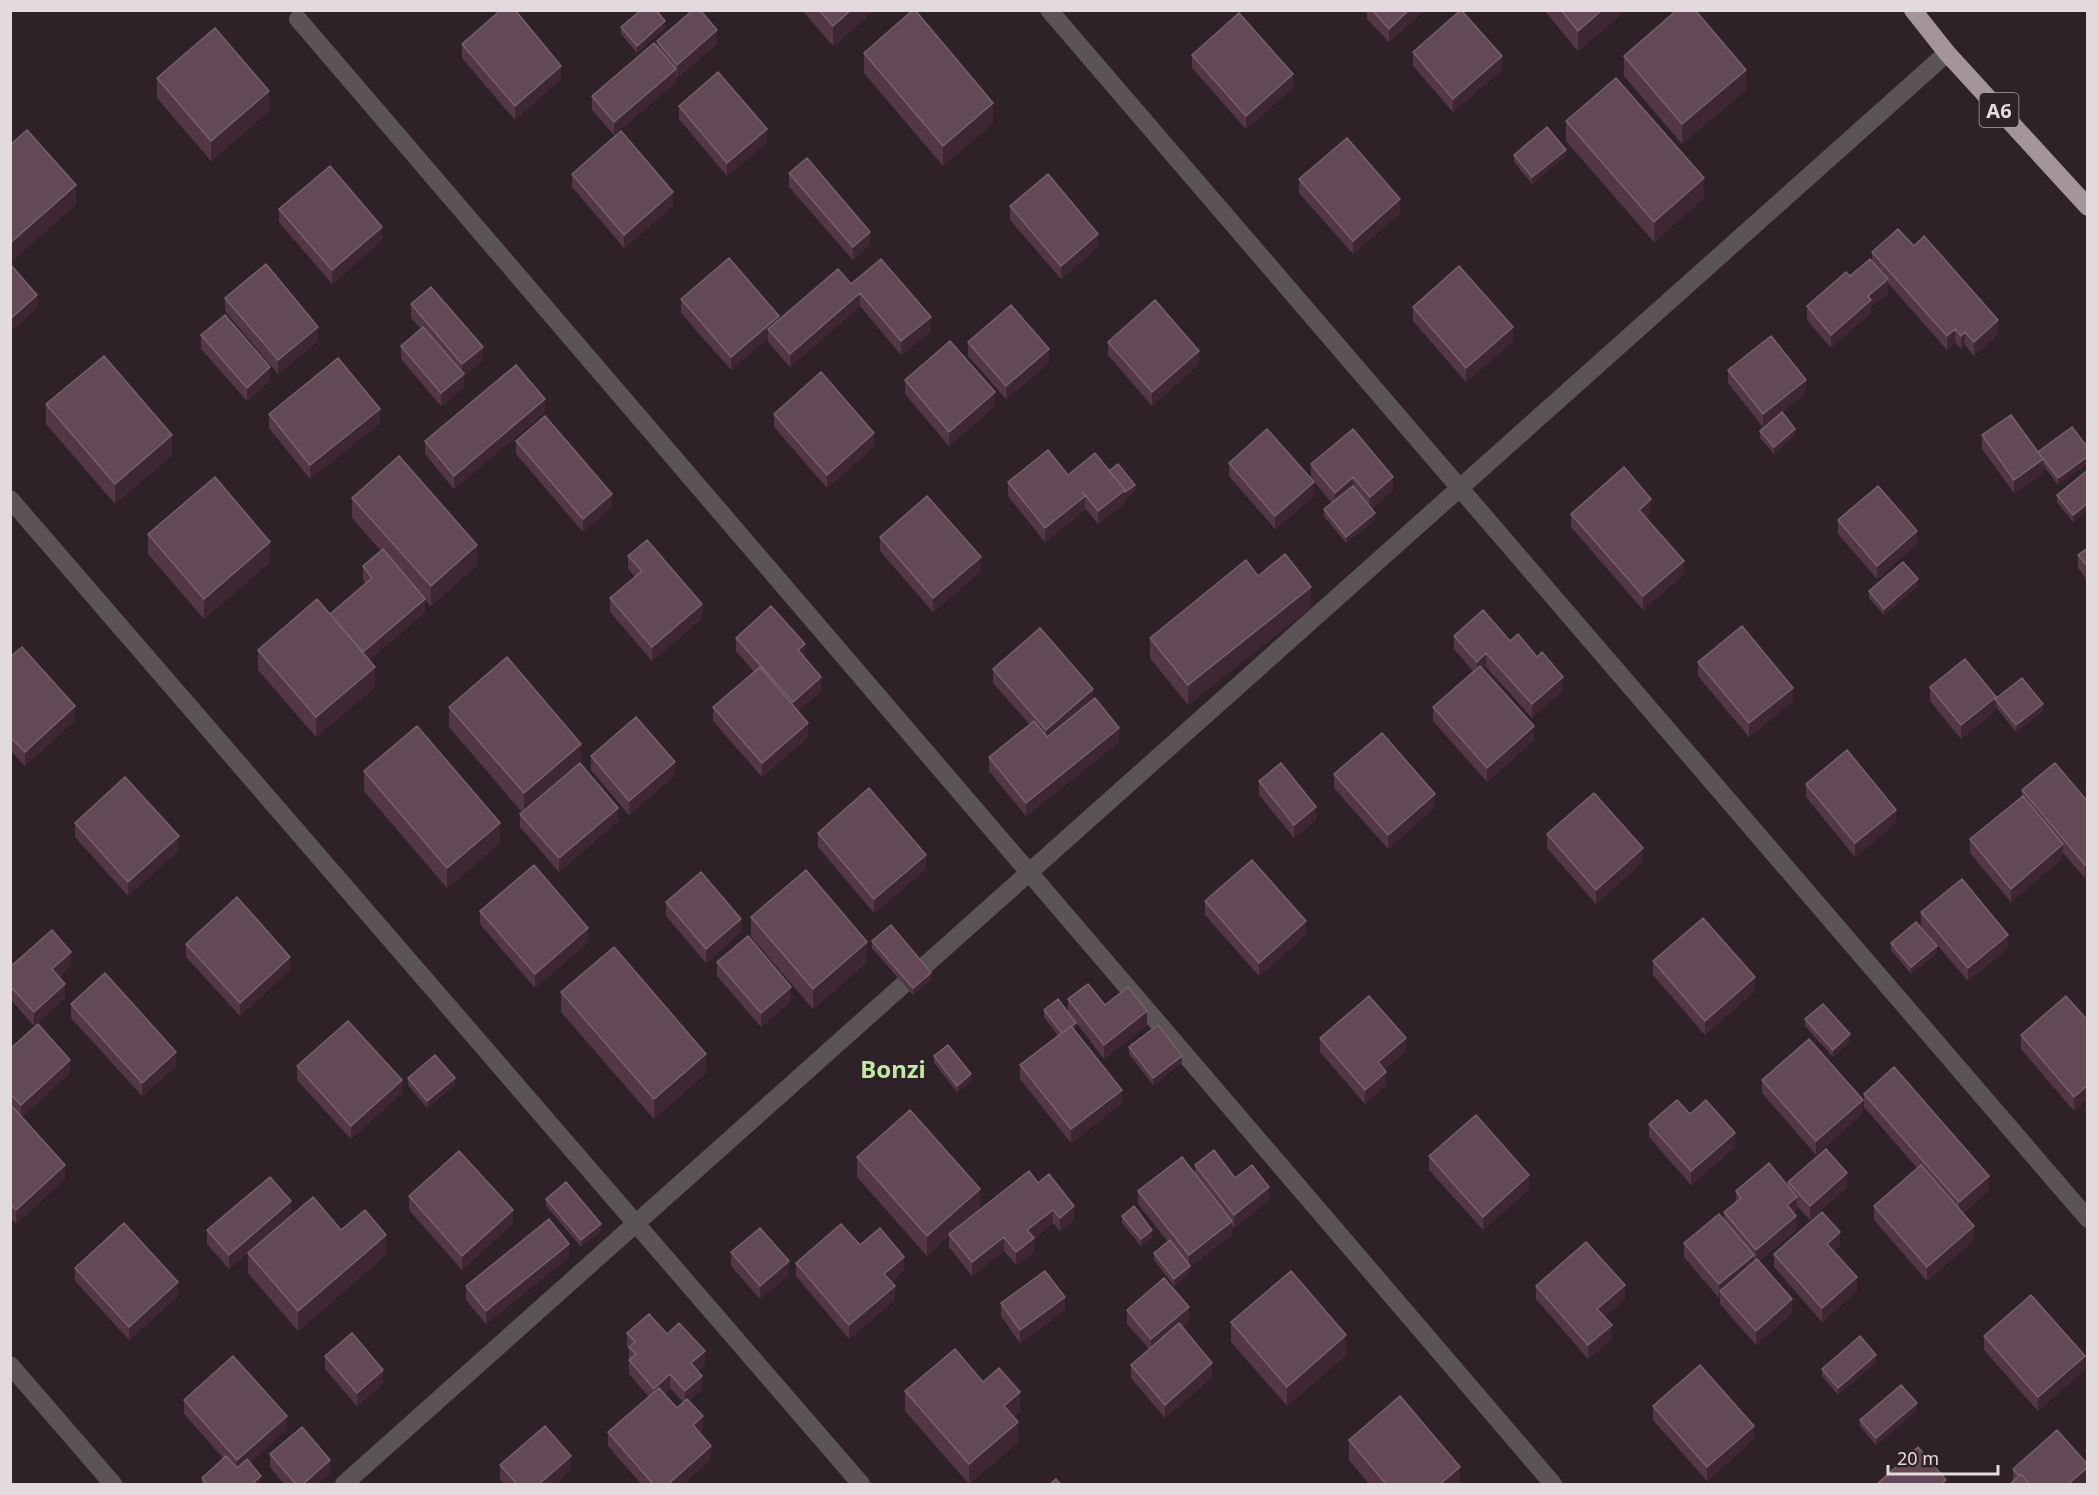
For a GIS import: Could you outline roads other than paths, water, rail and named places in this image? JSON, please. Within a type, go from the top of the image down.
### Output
[{"type":"highway","name":"A6","points":[[1912,10],[1947,53],[2088,207]]},
{"type":"street","points":[[1049,10],[2088,1219]]},
{"type":"street","points":[[298,19],[1553,1485]]},
{"type":"street","points":[[344,1485],[1947,53]]},
{"type":"street","points":[[10,499],[861,1485]]},
{"type":"street","points":[[10,1365],[113,1485]]},
{"type":"district","name":"Bonzi","points":[[893,1068]]}]
